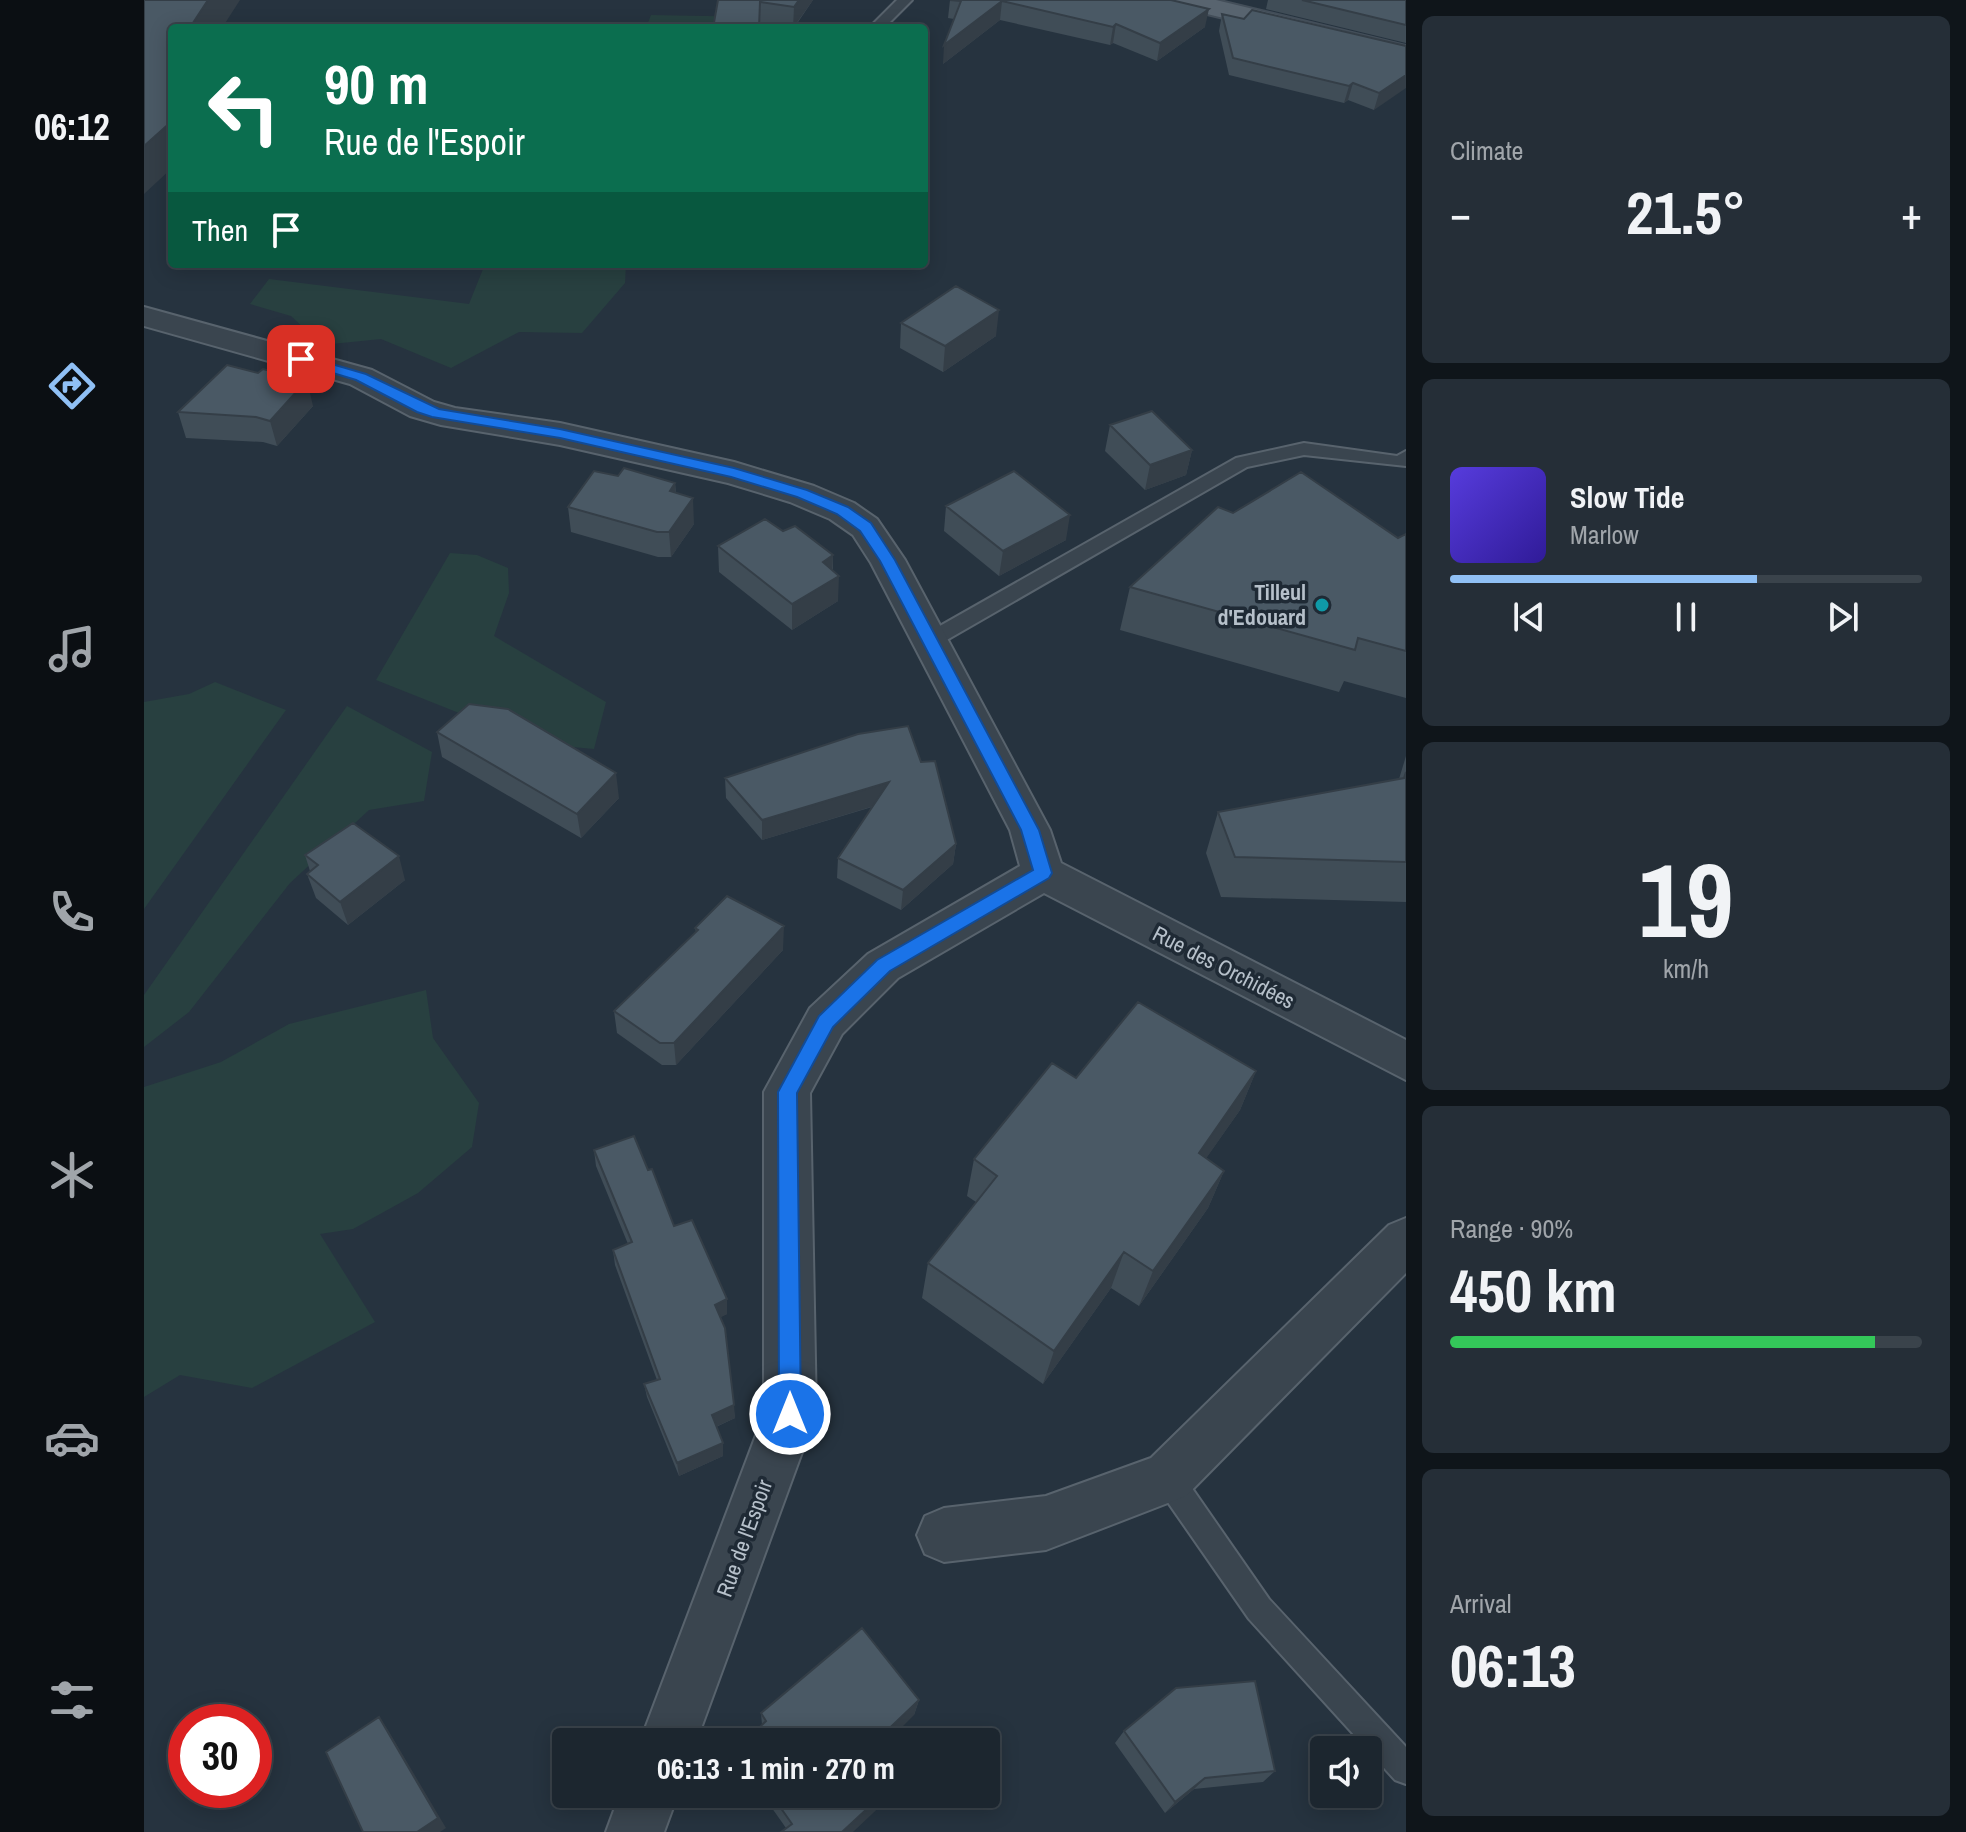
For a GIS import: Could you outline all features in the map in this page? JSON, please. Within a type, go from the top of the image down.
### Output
[{"type":"main road","points":[[1183,0],[1406,54]]},
{"type":"street","points":[[144,316],[361,377],[422,409],[453,418],[560,434],[734,473],[802,494],[842,511],[865,527],[931,640],[1030,830],[1043,873]]},
{"type":"street","name":"Rue des Orchidées","points":[[1043,873],[1406,1061]]},
{"type":"street","name":"Rue de l'Espoir","points":[[673,1728],[790,1414],[787,1092],[826,1021],[883,966],[1043,873]]},
{"type":"street","points":[[944,1535],[1046,1523],[1168,1478],[1406,1240]]},
{"type":"street","points":[[635,1832],[644,1808]]},
{"type":"lane","points":[[880,24],[905,0]]},
{"type":"lane","points":[[931,640],[1242,462],[1304,449],[1401,462],[1406,457]]},
{"type":"lane","points":[[1168,1478],[1259,1609],[1406,1769]]},
{"type":"green space","points":[[651,15],[767,17],[764,24],[648,24]]},
{"type":"green space","points":[[483,268],[626,268],[625,283],[582,333],[519,332],[451,368],[381,339],[322,345],[291,316],[250,304],[269,279],[469,304]]},
{"type":"green space","points":[[450,553],[477,555],[508,568],[509,593],[494,636],[606,702],[594,749],[528,743],[376,680]]},
{"type":"green space","points":[[215,682],[286,710],[144,909],[144,702],[189,694]]},
{"type":"green space","points":[[347,706],[432,752],[424,801],[369,810],[290,883],[189,1012],[144,1047],[144,995]]},
{"type":"green space","points":[[426,990],[433,1038],[479,1103],[472,1147],[418,1193],[353,1229],[320,1234],[375,1322],[252,1388],[180,1375],[144,1397],[144,1087],[221,1062],[289,1024]]},
{"type":"building","points":[[144,0],[208,0],[192,24],[168,24],[168,125],[144,146]]},
{"type":"building","points":[[718,0],[799,0],[794,7],[760,2],[759,24],[714,24]]},
{"type":"building","points":[[950,0],[1171,0],[1209,9],[1160,43],[1116,24],[1113,27],[1002,1],[944,45],[961,1]]},
{"type":"building","points":[[1302,0],[1406,0],[1406,25]]},
{"type":"building","points":[[1252,10],[1406,46],[1406,75],[1379,93],[1353,83],[1349,86],[1233,58],[1222,14],[1244,19]]},
{"type":"building","points":[[956,286],[999,310],[945,346],[901,323]]},
{"type":"building","points":[[227,365],[258,373],[263,369],[307,380],[270,421],[256,417],[178,412]]},
{"type":"building","points":[[1152,411],[1192,450],[1150,465],[1110,425]]},
{"type":"building","points":[[624,468],[675,483],[670,491],[693,498],[669,532],[657,532],[568,507],[594,471],[618,476]]},
{"type":"building","points":[[1014,471],[1070,515],[1003,551],[946,506]]},
{"type":"building","points":[[1301,472],[1398,538],[1406,534],[1406,651],[1358,638],[1355,650],[1130,587],[1218,507],[1233,513]]},
{"type":"building","points":[[765,519],[783,531],[795,526],[833,555],[823,562],[839,576],[792,604],[718,546]]},
{"type":"building","points":[[469,704],[508,709],[616,773],[577,814],[437,732]]},
{"type":"building","points":[[908,726],[921,762],[935,761],[956,844],[903,890],[838,858],[889,782],[762,820],[725,778],[858,734]]},
{"type":"building","points":[[1406,772],[1406,862],[1235,857],[1218,812],[1404,778]]},
{"type":"building","points":[[353,823],[399,856],[340,902],[307,874],[318,865],[305,855]]},
{"type":"building","points":[[727,896],[784,926],[674,1043],[660,1043],[614,1011],[698,930],[695,928]]},
{"type":"building","points":[[1138,1002],[1256,1071],[1199,1153],[1224,1171],[1153,1271],[1124,1252],[1054,1351],[928,1263],[997,1176],[974,1159],[1052,1063],[1076,1078]]},
{"type":"building","points":[[634,1136],[648,1170],[652,1169],[674,1226],[692,1220],[727,1299],[715,1305],[725,1328],[734,1405],[712,1415],[723,1443],[677,1463],[644,1384],[660,1379],[613,1250],[632,1242],[594,1150]]},
{"type":"building","points":[[862,1628],[919,1700],[890,1728],[759,1728],[766,1721],[761,1713]]},
{"type":"building","points":[[1255,1681],[1275,1771],[1205,1778],[1175,1802],[1124,1731],[1176,1688]]},
{"type":"building","points":[[379,1717],[438,1818],[417,1832],[363,1832],[326,1752]]},
{"type":"building","points":[[781,1808],[868,1808],[842,1832],[781,1832],[792,1824]]},
{"type":"place","name":"Tilleul d'Edouard","points":[[1322,605]]},
{"type":"route","points":[[301,359],[361,377],[422,409],[453,418],[560,434],[734,473],[802,494],[842,511],[865,527],[887,560],[1030,830],[1043,873],[883,966],[826,1021],[787,1092],[790,1414]]}]
